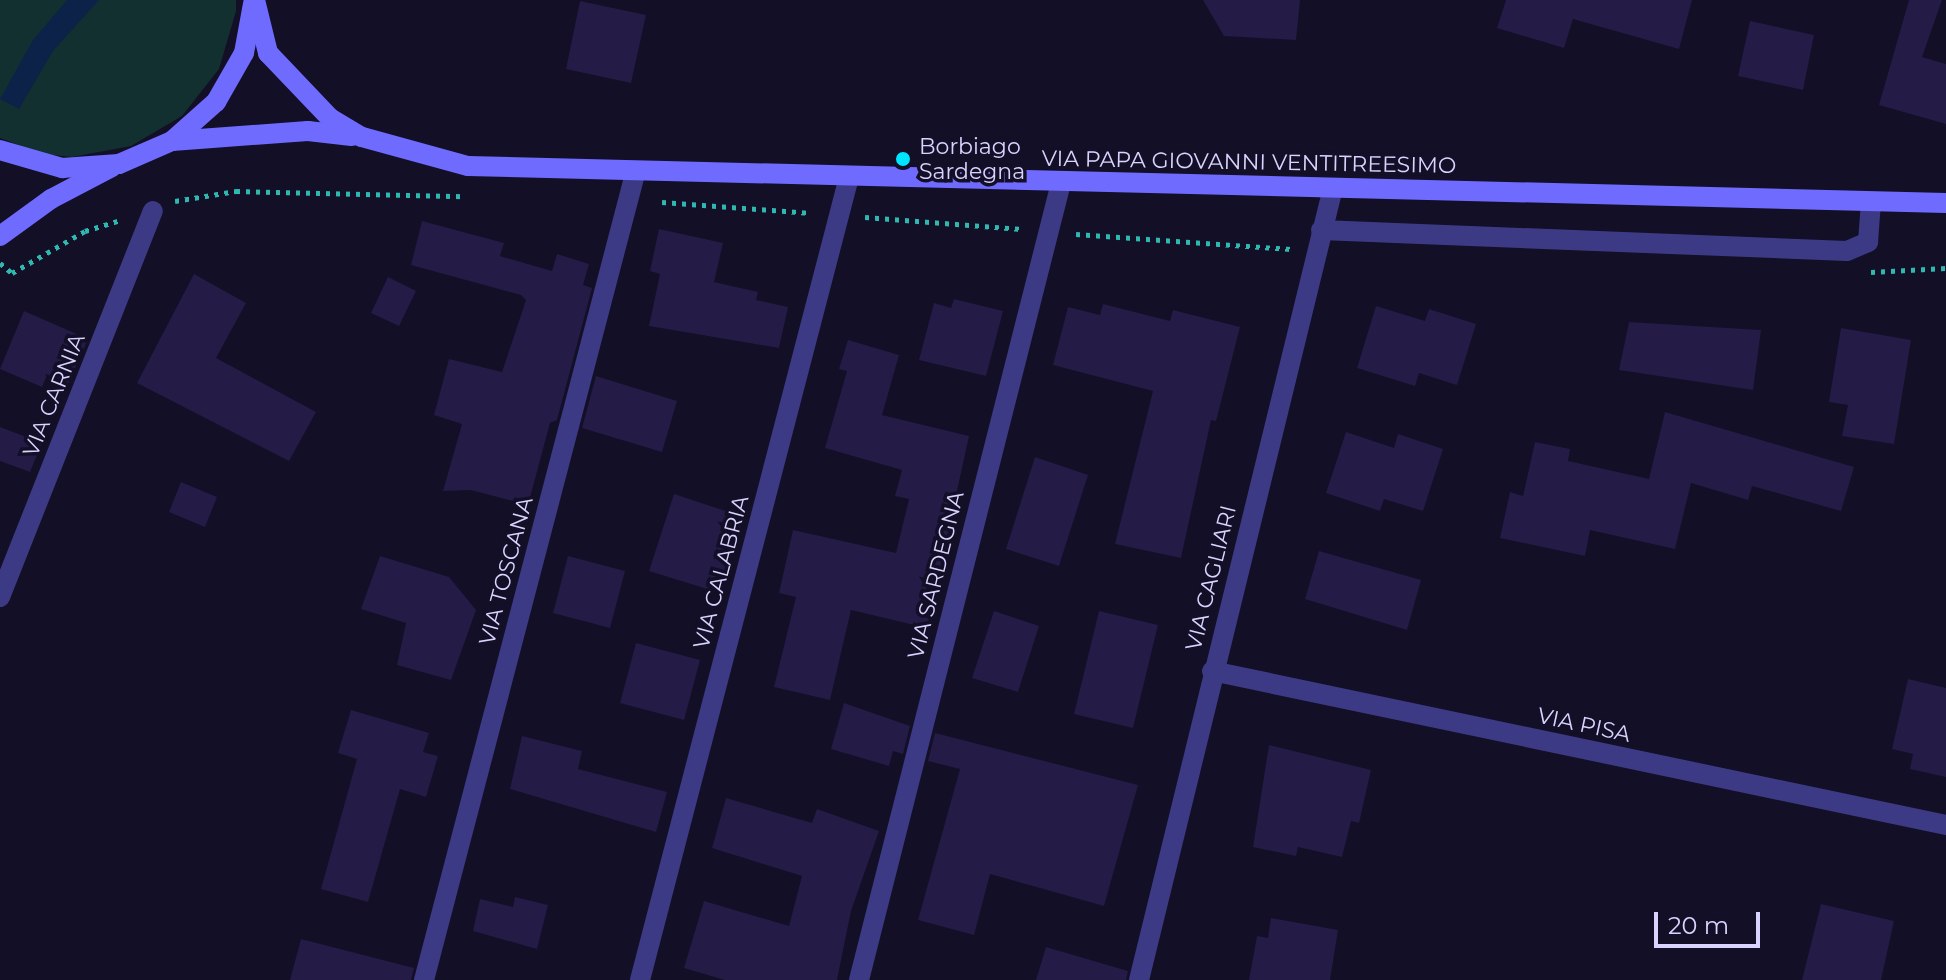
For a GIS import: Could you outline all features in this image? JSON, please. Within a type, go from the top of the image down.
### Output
[{"type":"main road","name":"VIA PAPA GIOVANNI VENTITREESIMO","points":[[255,0],[268,53],[284,75],[330,118],[362,137]]},
{"type":"main road","points":[[0,236],[51,199],[172,141],[216,102],[244,53],[255,0]]},
{"type":"main road","name":"VIA PAPA GIOVANNI VENTITREESIMO","points":[[172,141],[308,131],[362,137],[468,166],[635,174],[1946,203]]},
{"type":"main road","points":[[0,150],[62,168],[119,164]]},
{"type":"street","name":"VIA TOSCANA","points":[[424,980],[635,174]]},
{"type":"street","name":"VIA CALABRIA","points":[[640,980],[849,177]]},
{"type":"street","name":"VIA SARDEGNA","points":[[859,980],[1061,183]]},
{"type":"street","name":"VIA CAGLIARI","points":[[1139,980],[1212,671],[1333,188]]},
{"type":"street","points":[[1321,230],[1847,251],[1868,242],[1871,202]]},
{"type":"street","name":"VIA CARNIA","points":[[0,597],[153,211]]},
{"type":"street","name":"VIA PISA","points":[[1212,671],[1946,825]]},
{"type":"path","points":[[0,263],[12,273],[85,231],[153,211]]},
{"type":"green space","points":[[0,0],[236,0],[236,11],[219,69],[182,116],[131,146],[72,157],[42,154],[0,138]]},
{"type":"water","points":[[67,0],[99,0],[53,51],[19,109],[0,99],[33,40]]},
{"type":"building","points":[[1203,0],[1300,0],[1296,40],[1224,36]]},
{"type":"building","points":[[1506,0],[1692,0],[1679,49],[1573,19],[1564,48],[1497,28]]},
{"type":"building","points":[[1909,0],[1942,0],[1922,57],[1946,64],[1946,124],[1879,105]]},
{"type":"building","points":[[580,1],[646,15],[631,83],[566,69]]},
{"type":"building","points":[[1750,21],[1814,35],[1803,90],[1738,76]]},
{"type":"building","points":[[422,221],[504,243],[500,256],[552,271],[557,254],[589,264],[583,285],[592,288],[557,420],[550,423],[528,505],[471,490],[443,491],[462,424],[434,415],[449,359],[502,372],[526,300],[521,295],[411,265]]},
{"type":"building","points":[[659,229],[723,243],[714,282],[758,292],[756,300],[788,307],[779,348],[649,326],[660,274],[650,271]]},
{"type":"building","points":[[194,274],[246,303],[216,358],[316,412],[289,461],[137,383]]},
{"type":"building","points":[[388,277],[416,291],[399,326],[371,313]]},
{"type":"building","points":[[954,299],[1003,311],[986,376],[919,360],[934,303],[951,308]]},
{"type":"building","points":[[1103,304],[1170,321],[1173,310],[1240,327],[1216,421],[1211,420],[1181,558],[1115,544],[1153,391],[1053,365],[1068,307],[1100,315]]},
{"type":"building","points":[[1376,306],[1425,321],[1429,309],[1476,324],[1457,385],[1419,373],[1415,386],[1357,368]]},
{"type":"building","points":[[24,311],[88,339],[68,384],[47,375],[42,387],[0,369]]},
{"type":"building","points":[[1629,322],[1761,330],[1753,390],[1619,370]]},
{"type":"building","points":[[1841,328],[1911,340],[1894,444],[1842,436],[1848,405],[1829,402]]},
{"type":"building","points":[[848,340],[899,355],[882,415],[969,436],[927,628],[851,610],[830,700],[774,687],[796,597],[779,593],[793,530],[896,553],[909,499],[895,496],[902,470],[825,448],[847,371],[839,369]]},
{"type":"building","points":[[596,376],[677,401],[662,452],[582,428]]},
{"type":"building","points":[[1665,412],[1854,467],[1841,511],[1752,486],[1748,500],[1691,483],[1675,549],[1590,530],[1585,556],[1500,538],[1510,492],[1523,496],[1535,442],[1570,449],[1568,461],[1649,479]]},
{"type":"building","points":[[0,427],[42,443],[30,472],[0,461]]},
{"type":"building","points":[[1346,432],[1394,448],[1398,434],[1443,449],[1423,511],[1384,499],[1380,511],[1326,493]]},
{"type":"building","points":[[1035,457],[1088,475],[1059,566],[1006,549]]},
{"type":"building","points":[[181,482],[217,497],[205,527],[169,512]]},
{"type":"building","points":[[674,494],[744,517],[720,593],[649,571]]},
{"type":"building","points":[[1319,551],[1421,580],[1407,630],[1305,599]]},
{"type":"building","points":[[380,556],[449,577],[476,610],[451,680],[397,665],[406,623],[361,609]]},
{"type":"building","points":[[568,556],[625,571],[610,628],[553,613]]},
{"type":"building","points":[[994,611],[1039,626],[1018,692],[972,678]]},
{"type":"building","points":[[1099,611],[1158,625],[1133,728],[1074,714]]},
{"type":"building","points":[[636,643],[700,660],[684,720],[620,703]]},
{"type":"building","points":[[1908,679],[1946,688],[1946,777],[1910,769],[1913,754],[1892,749]]},
{"type":"building","points":[[844,703],[910,726],[903,754],[893,751],[889,766],[831,749]]},
{"type":"building","points":[[351,710],[429,733],[423,752],[438,756],[426,797],[400,789],[368,902],[321,889],[357,759],[338,753]]},
{"type":"building","points":[[935,733],[1138,785],[1104,906],[990,874],[974,935],[918,920],[960,769],[928,761]]},
{"type":"building","points":[[522,736],[582,751],[578,769],[667,792],[656,832],[510,789]]},
{"type":"building","points":[[1269,745],[1371,770],[1359,823],[1351,821],[1342,857],[1298,847],[1296,856],[1253,847]]},
{"type":"building","points":[[726,798],[812,823],[817,809],[879,831],[851,911],[837,980],[725,980],[684,968],[704,901],[789,926],[802,876],[712,848]]},
{"type":"building","points":[[515,897],[548,905],[537,949],[473,931],[480,899],[513,907]]},
{"type":"building","points":[[1821,904],[1894,921],[1881,980],[1802,980]]},
{"type":"building","points":[[1271,918],[1338,930],[1330,980],[1249,980],[1257,936],[1268,938]]},
{"type":"building","points":[[301,939],[414,968],[411,980],[290,980]]},
{"type":"building","points":[[1046,947],[1128,971],[1126,980],[1036,980]]},
{"type":"place","name":"Borbiago Sardegna","points":[[903,159]]}]
